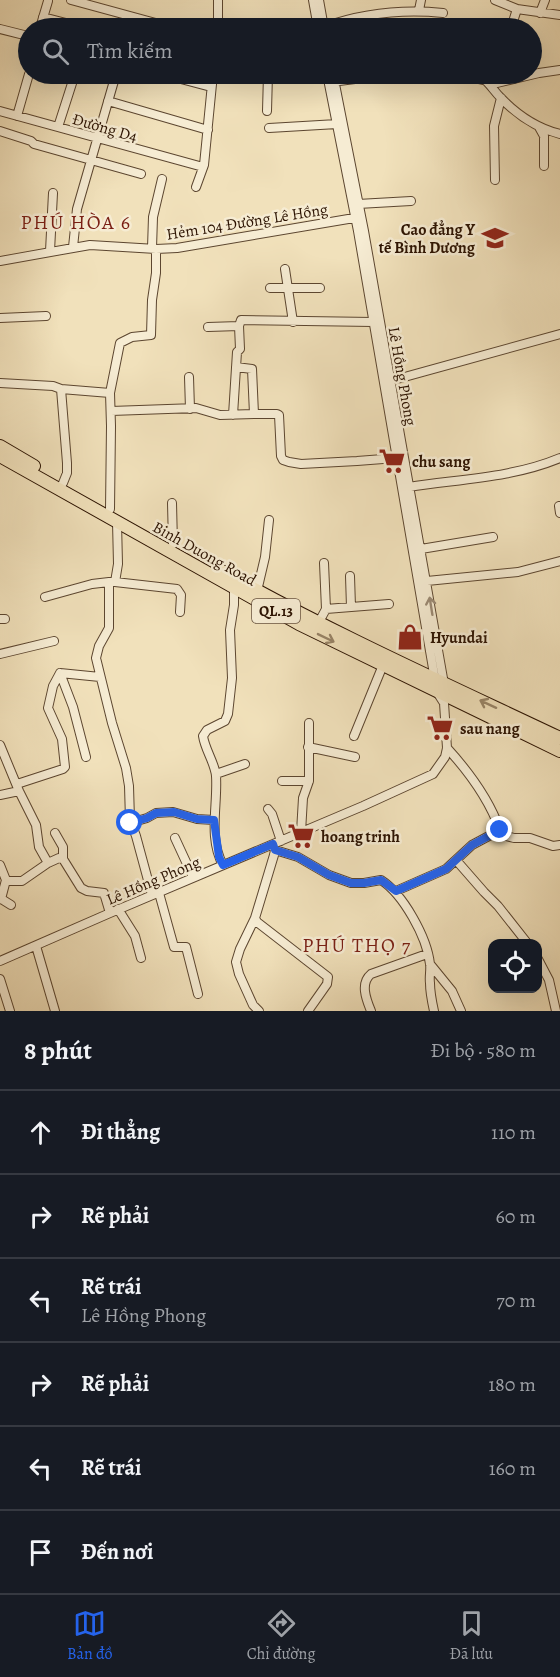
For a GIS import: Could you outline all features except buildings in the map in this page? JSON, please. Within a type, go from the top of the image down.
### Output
[{"type":"highway","name":"Binh Duong Road","points":[[0,446],[257,591],[319,622],[441,691],[560,751]]},
{"type":"highway","name":"Binh Duong Road","points":[[0,456],[299,624],[441,691],[560,738]]},
{"type":"street","points":[[47,18],[43,17],[49,0]]},
{"type":"street","points":[[71,0],[137,18]]},
{"type":"street","points":[[218,0],[218,18]]},
{"type":"street","points":[[313,0],[319,18]]},
{"type":"street","points":[[319,0],[321,18]]},
{"type":"street","points":[[419,10],[421,0]]},
{"type":"street","points":[[495,0],[517,9],[560,15]]},
{"type":"street","points":[[540,13],[545,0]]},
{"type":"street","points":[[514,18],[517,9]]},
{"type":"street","points":[[354,18],[363,15],[419,10],[443,13]]},
{"type":"street","points":[[0,28],[18,33]]},
{"type":"street","points":[[542,72],[560,70]]},
{"type":"street","points":[[17,116],[26,84]]},
{"type":"street","points":[[58,127],[72,84]]},
{"type":"street","points":[[73,247],[78,209],[113,84]]},
{"type":"street","points":[[200,84],[211,87]]},
{"type":"street","points":[[196,187],[203,167],[211,84]]},
{"type":"street","points":[[267,111],[268,84]]},
{"type":"street","name":"Lê Hồng Phong","points":[[0,962],[193,877],[274,847],[281,841],[433,774],[445,757],[447,748],[427,581],[358,217],[337,124],[333,84]]},
{"type":"street","name":"Lê Hồng Phong","points":[[333,84],[358,204],[373,322],[396,458],[441,691]]},
{"type":"street","points":[[489,84],[521,116],[539,127],[560,134]]},
{"type":"street","points":[[495,180],[494,126],[501,98]]},
{"type":"street","points":[[108,101],[208,130]]},
{"type":"street","name":"Đường D4","points":[[0,111],[203,167]]},
{"type":"street","points":[[269,128],[337,124]]},
{"type":"street","points":[[539,127],[544,136],[544,166]]},
{"type":"street","points":[[0,131],[34,144],[141,174]]},
{"type":"street","points":[[110,509],[110,393],[120,343],[132,337],[151,335],[152,300],[156,273],[154,210],[162,179]]},
{"type":"street","points":[[50,251],[53,193]]},
{"type":"street","points":[[358,204],[411,201]]},
{"type":"street","name":"Hẻm 104 Đường Lê Hồng","points":[[0,260],[90,245],[177,248],[358,217]]},
{"type":"street","points":[[285,269],[293,322]]},
{"type":"street","points":[[270,288],[320,288]]},
{"type":"street","points":[[0,318],[46,316]]},
{"type":"street","points":[[233,415],[241,320],[373,322]]},
{"type":"street","points":[[208,327],[239,326]]},
{"type":"street","points":[[390,381],[560,334]]},
{"type":"street","points":[[236,367],[252,369],[254,414]]},
{"type":"street","points":[[189,377],[190,409]]},
{"type":"street","points":[[0,383],[53,386],[61,389],[110,393]]},
{"type":"street","points":[[61,389],[67,463],[67,473],[63,483]]},
{"type":"street","points":[[111,411],[196,408],[220,415],[277,414],[279,415],[281,456],[289,462],[301,464],[396,458]]},
{"type":"street","points":[[409,487],[497,476],[560,458]]},
{"type":"street","points":[[172,503],[173,544]]},
{"type":"street","points":[[257,591],[268,520]]},
{"type":"street","points":[[117,522],[118,564],[112,582],[109,628],[99,646],[96,658],[126,768],[130,823],[174,947],[186,947],[198,994]]},
{"type":"street","points":[[421,549],[493,537]]},
{"type":"street","points":[[427,581],[518,572],[560,561]]},
{"type":"street","points":[[319,622],[326,609],[324,563]]},
{"type":"street","points":[[350,576],[351,607]]},
{"type":"street","points":[[45,597],[92,584],[112,582],[177,589],[181,595],[180,612]]},
{"type":"street","points":[[223,865],[219,857],[214,820],[216,774],[203,736],[207,730],[225,721],[228,714],[232,678],[230,630],[234,588]]},
{"type":"street","points":[[326,609],[389,604]]},
{"type":"street","points":[[0,654],[54,641]]},
{"type":"street","points":[[354,736],[383,665]]},
{"type":"street","points":[[60,673],[100,676]]},
{"type":"street","points":[[60,673],[73,706],[86,757]]},
{"type":"street","points":[[0,795],[65,767],[62,739],[48,708],[53,686],[60,673]]},
{"type":"street","points":[[301,832],[303,798],[309,781],[309,723]]},
{"type":"street","points":[[0,745],[36,825],[40,850],[48,863]]},
{"type":"street","points":[[308,747],[355,757]]},
{"type":"street","points":[[447,748],[476,784],[495,815],[500,830],[506,836],[530,838],[553,846],[560,845]]},
{"type":"street","points":[[216,774],[245,764]]},
{"type":"street","points":[[282,782],[309,781]]},
{"type":"street","points":[[268,809],[272,814],[281,841]]},
{"type":"street","points":[[130,823],[156,813],[174,812],[197,819],[214,820]]},
{"type":"street","points":[[396,891],[446,869],[472,845],[500,830]]},
{"type":"street","points":[[55,833],[63,847],[63,859],[81,888],[104,893],[110,913]]},
{"type":"street","points":[[175,838],[193,877]]},
{"type":"street","points":[[256,1009],[239,974],[236,962],[255,918],[274,847],[340,880],[356,884],[381,880],[396,891],[415,921],[427,954],[434,1011]]},
{"type":"street","points":[[6,881],[22,881],[48,863],[59,858],[63,859]]},
{"type":"street","points":[[456,860],[524,939]]},
{"type":"street","points":[[0,865],[6,881],[0,899],[11,905]]},
{"type":"street","points":[[118,909],[135,936],[141,958]]},
{"type":"street","points":[[255,918],[257,922],[328,977],[327,984],[308,1011]]},
{"type":"street","points":[[36,946],[55,1011]]},
{"type":"street","points":[[371,1011],[364,987],[366,978],[371,974],[427,954]]},
{"type":"street","points":[[430,964],[452,991],[461,1011]]},
{"type":"street","points":[[542,968],[549,980],[556,1011]]},
{"type":"street","points":[[0,979],[10,1011]]},
{"type":"place","name":"Cao đẳng Y tế Bình Dương","points":[[495,238]]},
{"type":"place","name":"chu sang","points":[[392,461]]},
{"type":"place","name":"Hyundai","points":[[410,637]]},
{"type":"place","name":"sau nang","points":[[440,728]]},
{"type":"place","name":"hoang trinh","points":[[301,836]]},
{"type":"district","name":"PHÚ HÒA 6","points":[[76,222]]},
{"type":"district","name":"PHÚ THỌ 7","points":[[357,945]]},
{"type":"route","points":[[130,823],[156,813],[174,812],[197,819],[214,820],[219,857],[223,865],[273,844],[275,850],[298,857],[340,880],[356,884],[381,880],[396,891],[446,869],[472,845],[500,830]]}]
